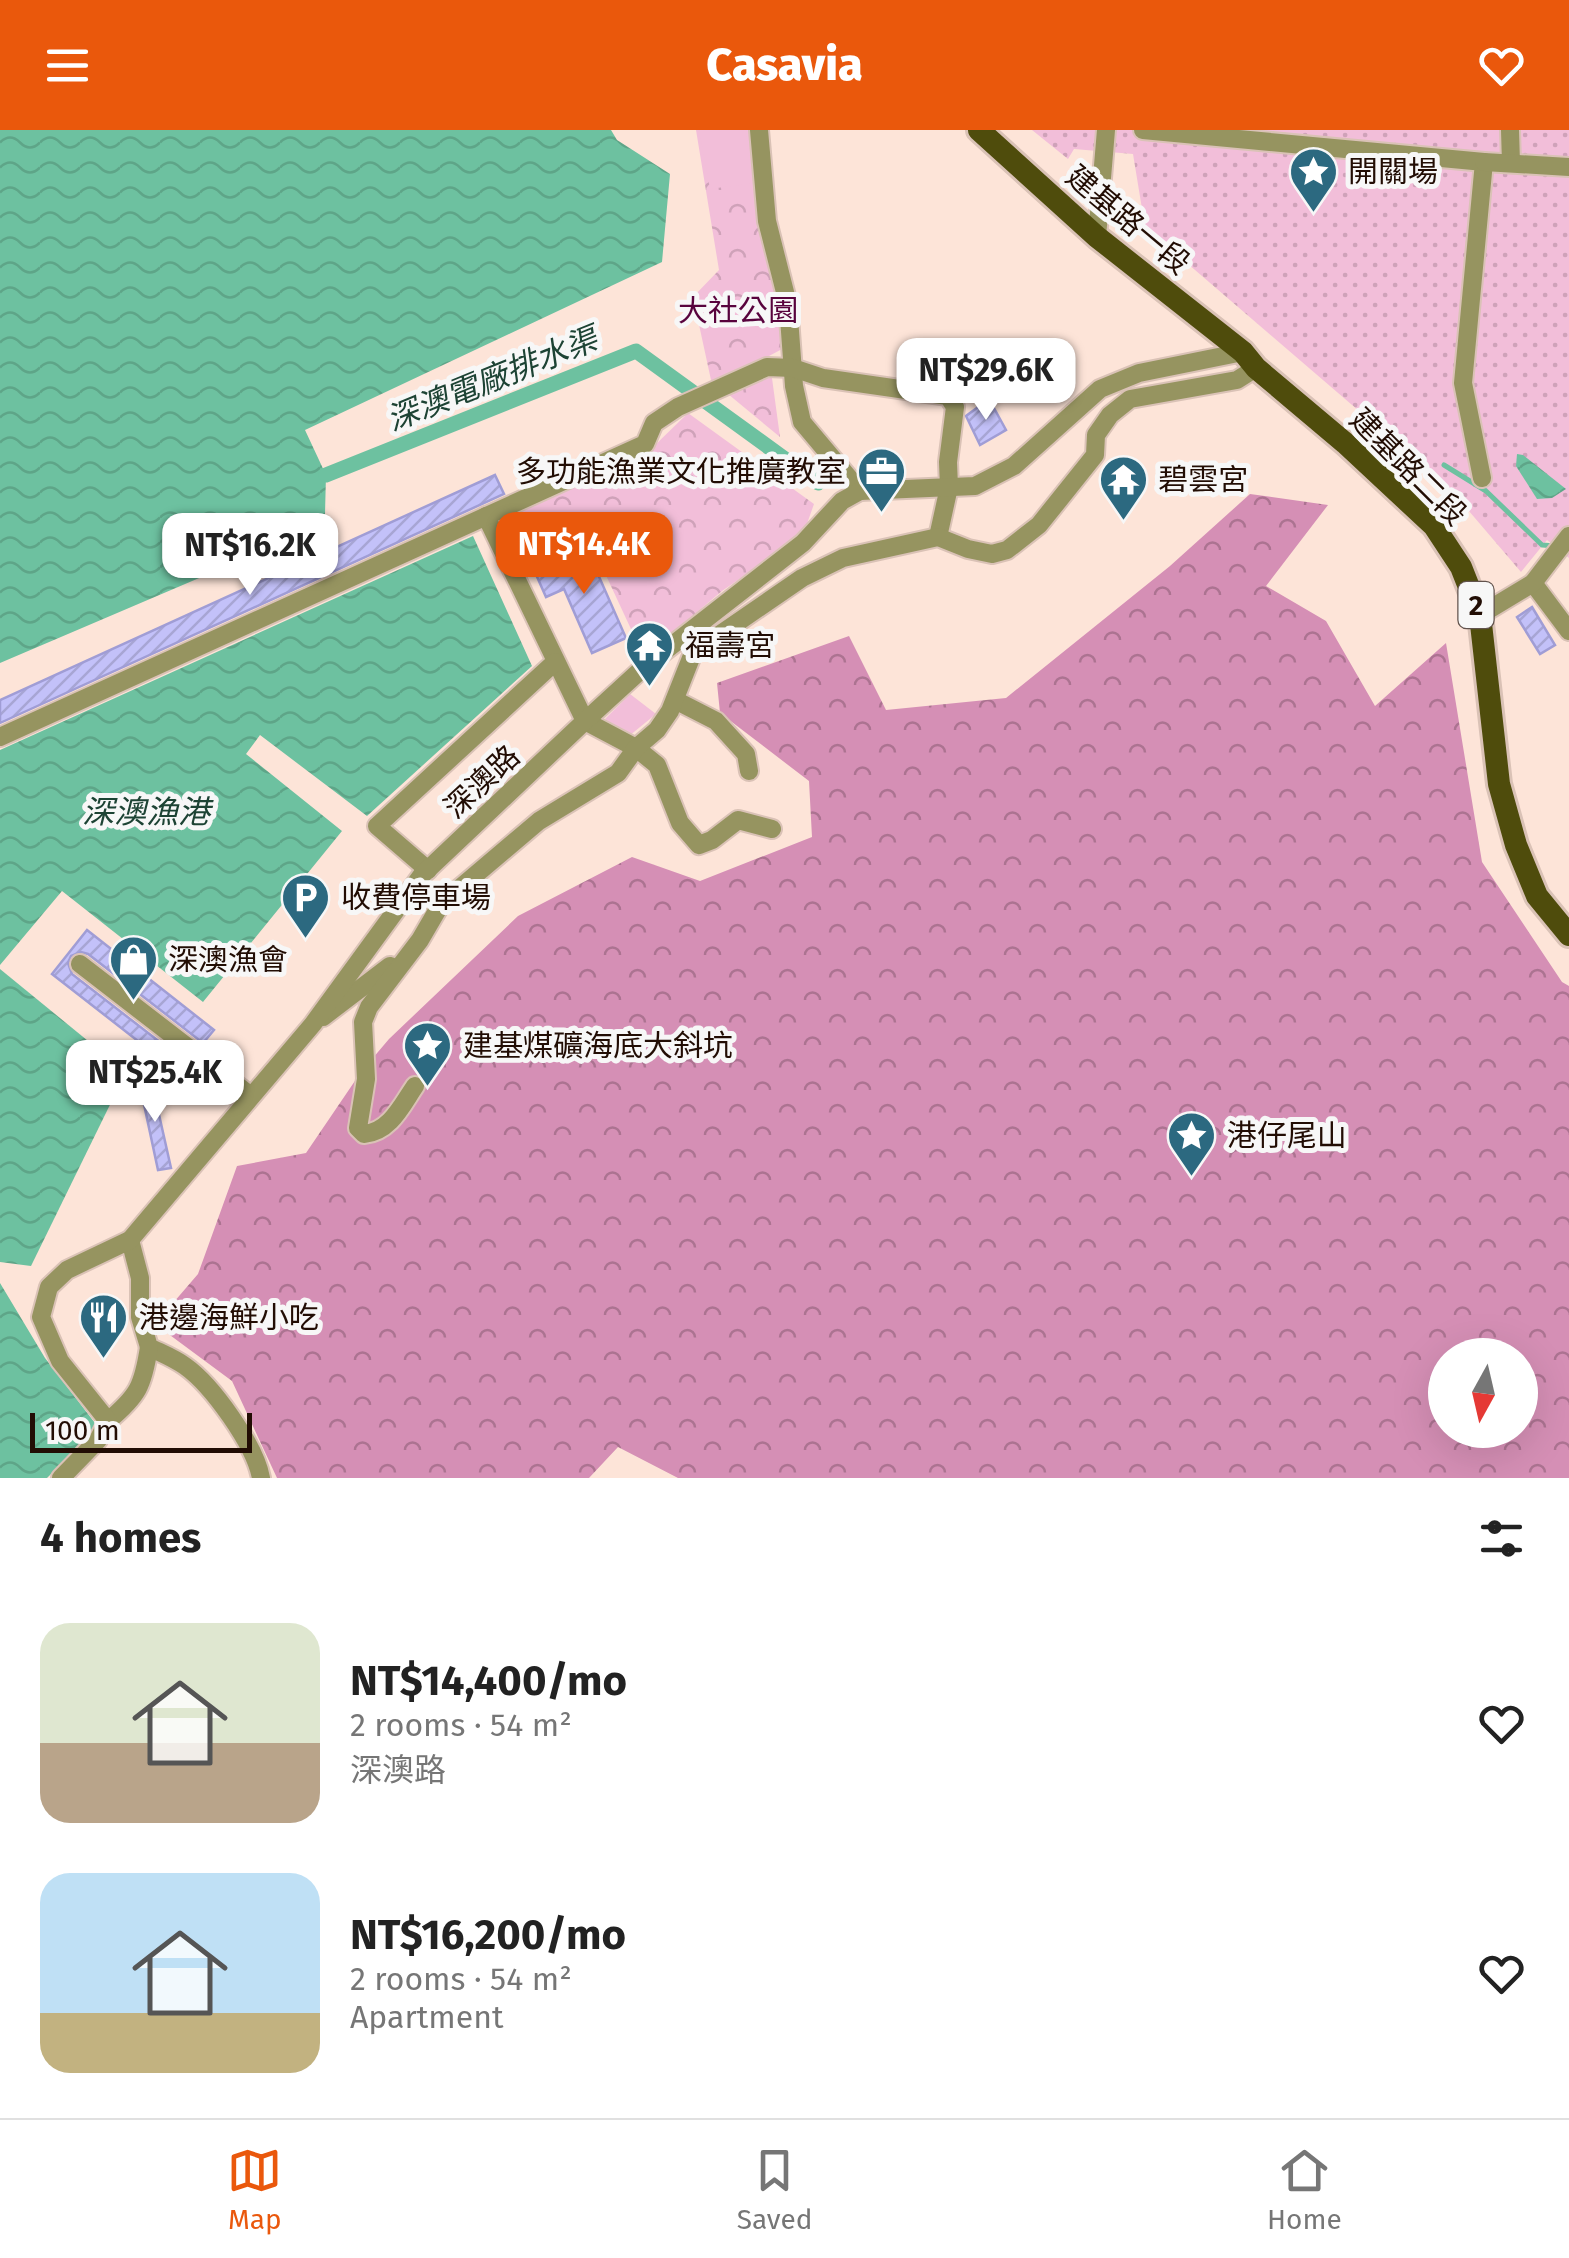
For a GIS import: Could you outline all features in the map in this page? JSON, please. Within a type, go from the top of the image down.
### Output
[{"type":"main road","name":"建基路一段","points":[[979,130],[1097,237],[1249,360]]},
{"type":"main road","name":"建基路二段","points":[[1249,360],[1434,526],[1462,567],[1480,615],[1500,784],[1516,844],[1537,896],[1569,935]]},
{"type":"street","points":[[759,130],[767,221],[788,304],[802,422],[860,491],[975,486],[1014,466],[1100,388],[1139,372],[1249,360]]},
{"type":"street","points":[[1097,237],[1106,130]]},
{"type":"street","points":[[1143,130],[1484,162],[1569,166]]},
{"type":"street","points":[[1510,130],[1511,164]]},
{"type":"street","points":[[1482,478],[1464,383],[1484,162]]},
{"type":"street","points":[[415,1086],[394,1118],[375,1133],[364,1134],[358,1128],[366,1079],[363,1022],[368,1008],[441,904],[539,821],[618,773],[636,748],[657,730],[694,653],[802,578],[844,558],[938,537],[980,552],[1007,550],[1038,526],[1095,456],[1096,435],[1110,414],[1130,399],[1238,380],[1249,360]]},
{"type":"street","points":[[0,737],[644,444],[654,423],[678,407],[767,367],[793,368],[823,378],[948,396],[956,407],[948,462],[949,487],[938,537]]},
{"type":"street","points":[[1067,415],[1096,435]]},
{"type":"street","name":"深澳路","points":[[108,1421],[60,1362],[41,1317],[49,1288],[68,1270],[130,1240],[313,1024],[428,870],[643,668],[803,543],[842,501],[860,491]]},
{"type":"street","points":[[486,516],[585,721],[636,748],[657,765],[680,823],[699,845],[738,820],[772,830]]},
{"type":"street","points":[[1480,615],[1532,582],[1569,537]]},
{"type":"street","points":[[1532,582],[1569,631]]},
{"type":"street","points":[[428,870],[377,826],[555,662]]},
{"type":"street","points":[[674,700],[716,720],[746,754],[749,771]]},
{"type":"street","points":[[313,1024],[411,951]]},
{"type":"street","points":[[80,964],[250,1096]]},
{"type":"street","points":[[62,1478],[98,1440],[108,1421],[134,1400],[149,1347],[140,1318],[140,1278],[130,1240]]},
{"type":"street","points":[[149,1347],[182,1364],[206,1386],[252,1452],[261,1478]]},
{"type":"green space","name":"大社公園","points":[[696,130],[750,130],[784,348],[769,356],[780,437],[711,380],[693,297],[719,270]]},
{"type":"green space","points":[[699,130],[746,130],[753,183],[710,189]]},
{"type":"green space","points":[[1032,130],[1569,130],[1569,558],[1547,540],[1521,572],[1451,490],[1145,227],[1133,154],[1074,149],[1068,159]]},
{"type":"green space","points":[[688,413],[814,504],[803,535],[722,591],[644,657],[590,541],[516,547],[504,519],[651,449]]},
{"type":"green space","points":[[1250,494],[1328,505],[1266,586],[1326,621],[1375,706],[1446,643],[1482,862],[1562,982],[1569,986],[1569,1478],[678,1478],[618,1447],[589,1478],[277,1478],[232,1381],[155,1324],[198,1274],[237,1166],[306,1153],[361,1072],[389,1039],[518,916],[632,857],[700,881],[812,837],[809,781],[720,713],[717,683],[849,636],[886,710],[1006,698],[1170,566]]},
{"type":"green space","points":[[630,694],[656,714],[629,736],[605,719]]},
{"type":"water","points":[[0,130],[611,130],[617,140],[670,174],[662,262],[305,430],[326,475],[325,514],[239,561],[0,663]]},
{"type":"water","points":[[1517,454],[1566,489],[1552,498],[1537,499],[1516,466]]},
{"type":"water","name":"深澳漁港","points":[[473,536],[532,666],[367,816],[260,735],[246,754],[342,831],[203,1002],[62,891],[0,965],[0,750]]},
{"type":"water","points":[[0,969],[126,1072],[31,1266],[0,1262]]},
{"type":"water","points":[[0,1283],[45,1358],[98,1427],[47,1478],[0,1478]]},
{"type":"building","points":[[989,399],[1006,430],[980,445],[966,416]]},
{"type":"building","points":[[495,475],[504,494],[0,723],[0,700]]},
{"type":"building","points":[[586,547],[626,638],[592,653],[564,589],[546,597],[534,570]]},
{"type":"building","points":[[1532,607],[1555,645],[1540,654],[1517,617]]},
{"type":"building","points":[[87,930],[214,1030],[203,1043],[88,954],[71,956],[68,963],[72,974],[187,1063],[179,1073],[52,974]]},
{"type":"building","points":[[151,1079],[171,1168],[158,1170],[139,1081]]},
{"type":"waterway","name":"深澳電廠排水渠","points":[[326,475],[636,351],[818,483]]},
{"type":"waterway","name":"深澳電廠排水渠","points":[[1444,465],[1486,491],[1542,545],[1556,546]]},
{"type":"place","name":"開關場","points":[[1313,214]]},
{"type":"place","name":"多功能漁業文化推廣教室","points":[[881,514]]},
{"type":"place","name":"碧雲宮","points":[[1123,522]]},
{"type":"place","name":"福壽宮","points":[[650,688]]},
{"type":"place","name":"收費停車場","points":[[306,940]]},
{"type":"place","name":"深澳漁會","points":[[133,1002]]},
{"type":"place","name":"建基煤礦海底大斜坑","points":[[428,1088]]},
{"type":"place","name":"港仔尾山","points":[[1192,1178]]},
{"type":"place","name":"港邊海鮮小吃","points":[[104,1360]]}]
